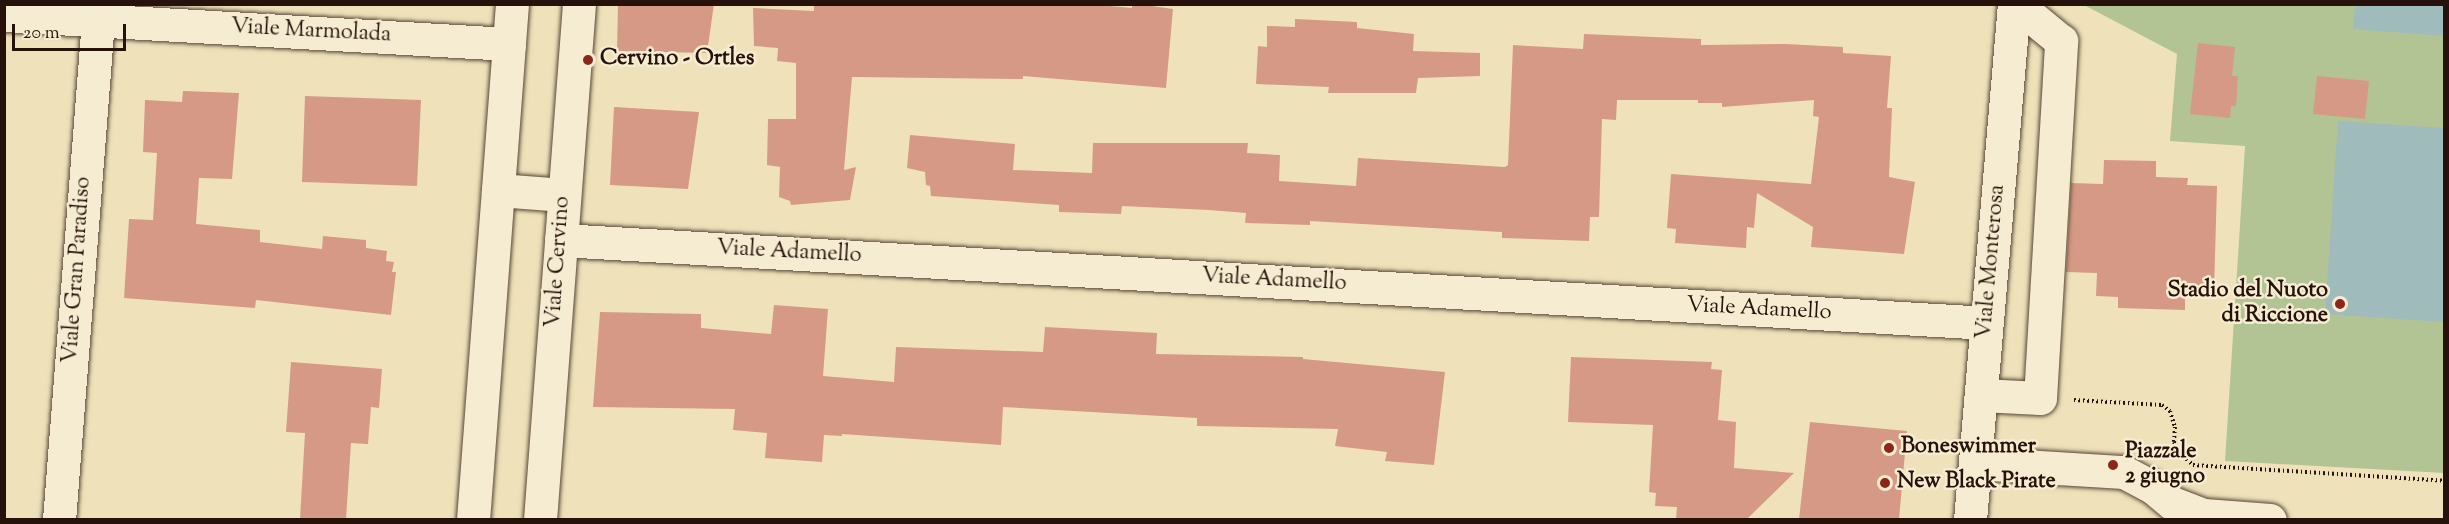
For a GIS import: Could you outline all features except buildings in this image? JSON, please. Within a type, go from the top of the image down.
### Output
[{"type":"street","points":[[473,519],[512,4]]},
{"type":"street","name":"Viale Cervino","points":[[540,519],[579,4]]},
{"type":"street","points":[[1981,395],[2040,398],[2061,41],[2015,4]]},
{"type":"street","name":"Viale Monterosa","points":[[1971,519],[2015,4]]},
{"type":"street","name":"Viale Marmolada","points":[[4,15],[509,44]]},
{"type":"street","name":"Viale Gran Paradiso","points":[[59,519],[98,20]]},
{"type":"street","points":[[498,190],[564,195]]},
{"type":"street","name":"Viale Adamello","points":[[561,240],[1987,323]]},
{"type":"street","points":[[1975,463],[2124,472],[2154,488],[2172,503],[2204,515],[2270,519]]},
{"type":"path","points":[[2040,398],[2162,405],[2170,411],[2175,427],[2174,442],[2180,453],[2193,465],[2445,481]]},
{"type":"green space","name":"Stadio del Nuoto di Riccione","points":[[2084,5],[2444,5],[2444,473],[2225,461],[2245,146],[2170,141],[2177,54]]},
{"type":"water","points":[[2355,5],[2444,5],[2444,36],[2353,29]]},
{"type":"water","points":[[2338,121],[2444,128],[2444,322],[2325,314]]},
{"type":"place","name":"Cervino - Ortles","points":[[588,60]]},
{"type":"place","name":"Stadio del Nuoto di Riccione","points":[[2340,304]]},
{"type":"place","name":"Boneswimmer","points":[[1889,448]]},
{"type":"place","name":"Piazzale 2 giugno","points":[[2113,465]]},
{"type":"place","name":"New Black Pirate","points":[[1885,483]]}]
